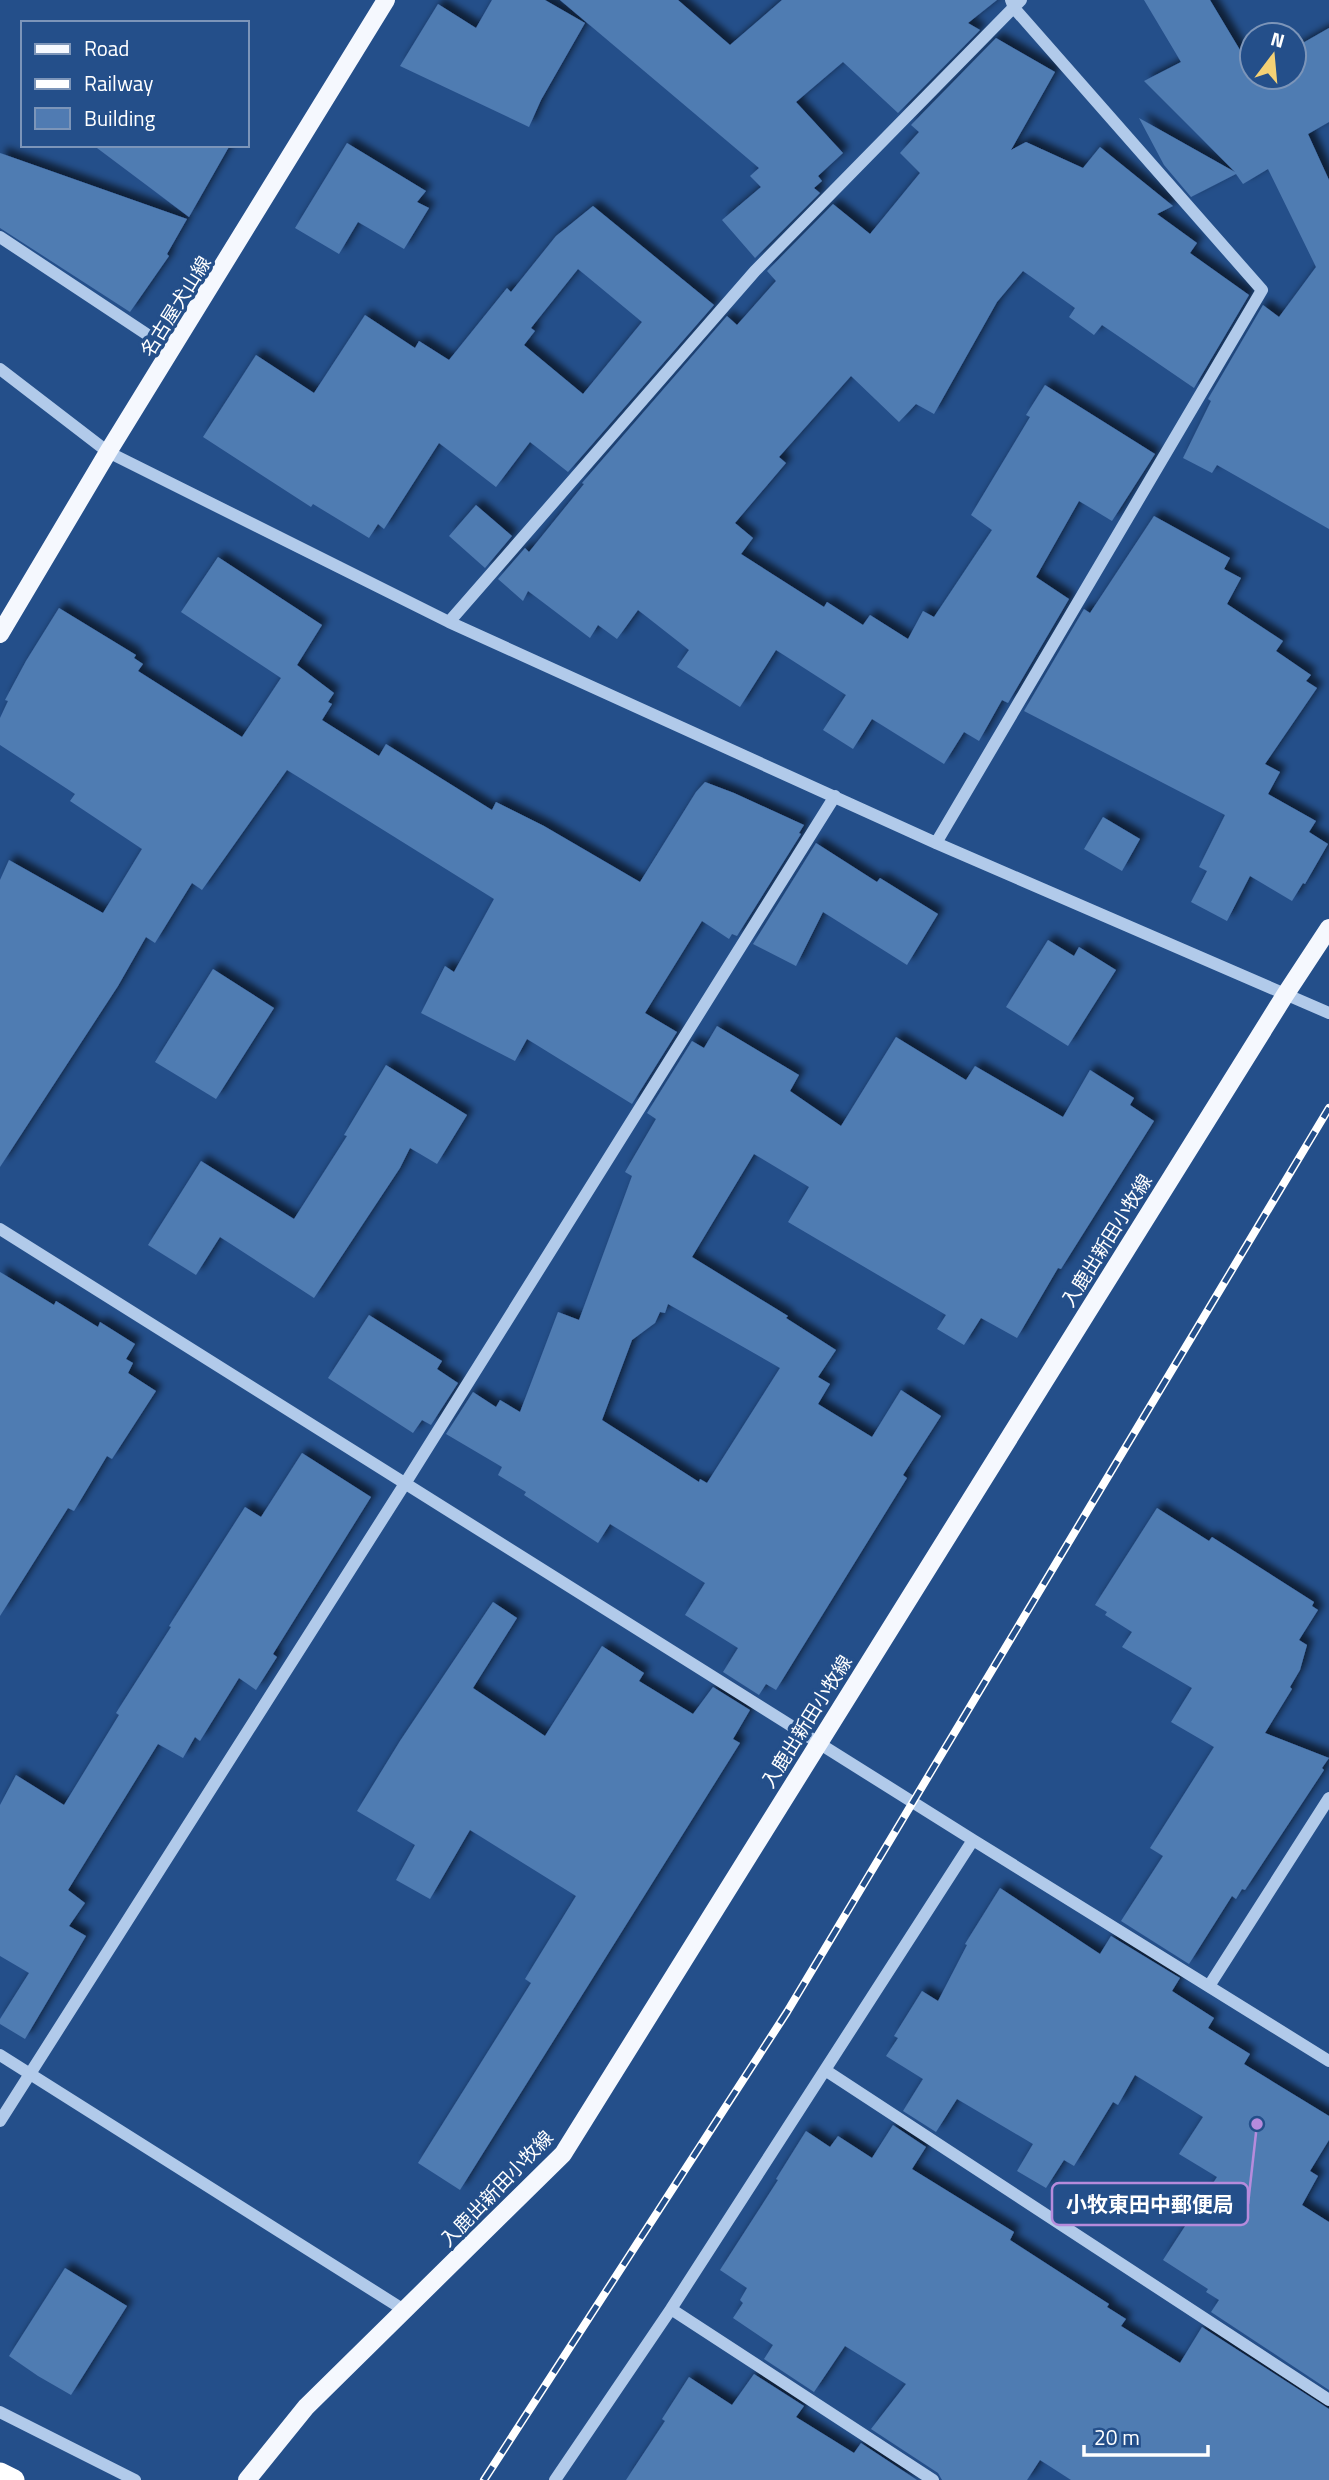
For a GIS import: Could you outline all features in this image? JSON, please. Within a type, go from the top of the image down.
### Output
[{"type":"highway","points":[[0,2473],[14,2480]]},
{"type":"main road","name":"名古屋犬山線","points":[[0,634],[108,452],[386,0]]},
{"type":"main road","name":"入鹿出新田小牧線","points":[[247,2480],[306,2407],[563,2154],[817,1742],[1329,928]]},
{"type":"street","points":[[449,622],[755,271],[1015,3],[1262,290],[936,843]]},
{"type":"street","points":[[0,237],[172,351]]},
{"type":"street","points":[[0,369],[108,452],[449,622],[936,843],[1329,1013]]},
{"type":"street","points":[[0,2121],[406,1482],[835,796]]},
{"type":"street","points":[[0,1229],[1329,2061]]},
{"type":"street","points":[[1209,1986],[1329,1798]]},
{"type":"street","points":[[555,2480],[671,2309],[973,1840]]},
{"type":"street","points":[[0,2055],[404,2310]]},
{"type":"street","points":[[825,2070],[1329,2400]]},
{"type":"street","points":[[671,2309],[933,2480]]},
{"type":"street","points":[[0,2412],[135,2480]]},
{"type":"building","points":[[492,0],[545,0],[585,23],[541,100],[529,127],[400,66],[438,4],[476,28]]},
{"type":"building","points":[[560,0],[678,0],[730,45],[782,0],[997,0],[968,23],[980,30],[898,113],[843,62],[796,102],[843,153],[818,176],[822,181],[814,188],[820,193],[755,258],[722,220],[761,187],[750,176],[759,168]]},
{"type":"building","points":[[1144,0],[1210,0],[1238,47],[1238,91],[1308,91],[1308,40],[1329,28],[1329,122],[1308,134],[1329,180],[1329,529],[1217,465],[1212,473],[1183,458],[1211,401],[1208,399],[1263,305],[1279,317],[1316,267],[1268,169],[1243,184],[1236,174],[1191,197],[1164,165],[1139,118],[1235,172],[1144,81],[1181,62]]},
{"type":"building","points":[[996,38],[1055,72],[1011,150],[1026,142],[1083,168],[1100,147],[1173,206],[1157,214],[1197,243],[1190,253],[1249,295],[1194,388],[1102,325],[1094,335],[1069,317],[1075,308],[1023,271],[997,302],[934,414],[916,404],[899,422],[851,376],[779,457],[786,463],[735,523],[753,538],[741,554],[824,607],[827,602],[863,625],[870,615],[908,639],[923,611],[934,617],[992,530],[971,515],[1030,417],[1026,415],[1045,385],[1155,454],[1112,521],[1079,501],[1036,577],[1069,599],[1008,703],[1002,700],[979,741],[964,732],[944,764],[872,719],[853,749],[823,730],[846,695],[776,650],[740,707],[677,667],[689,650],[638,610],[617,639],[598,625],[590,638],[528,591],[523,601],[498,579],[525,548],[529,552],[584,484],[582,483],[727,316],[737,325],[776,281],[767,271],[833,204],[870,234],[920,173],[900,153],[919,132],[911,125]]},
{"type":"building","points":[[347,143],[426,191],[417,202],[429,208],[404,249],[358,222],[339,254],[295,228]]},
{"type":"building","points":[[96,147],[229,147],[189,217]]},
{"type":"building","points":[[0,153],[187,219],[167,254],[169,256],[130,312],[0,228]]},
{"type":"building","points":[[593,206],[714,305],[568,472],[530,442],[496,487],[439,443],[384,529],[378,524],[369,538],[313,504],[311,507],[203,437],[256,355],[314,393],[365,315],[415,348],[419,341],[449,360],[507,288],[511,292],[556,236]],"holes":[[[578,269],[642,322],[583,394],[524,345],[535,331],[531,328]]]},
{"type":"building","points":[[476,505],[512,536],[485,568],[449,536]]},
{"type":"building","points":[[1154,516],[1230,558],[1224,569],[1241,578],[1227,604],[1283,641],[1276,651],[1311,675],[1306,681],[1317,688],[1265,764],[1280,772],[1268,794],[1316,821],[1309,832],[1328,844],[1292,901],[1250,876],[1227,921],[1191,902],[1207,871],[1199,867],[1225,815],[1024,711],[1084,609],[1090,613]]},
{"type":"building","points":[[218,557],[322,625],[297,665],[334,693],[328,702],[332,704],[322,720],[379,756],[386,744],[492,810],[496,802],[544,826],[640,882],[705,782],[804,825],[737,936],[732,934],[729,939],[702,921],[645,1013],[677,1032],[632,1104],[527,1039],[515,1061],[421,1013],[445,966],[454,972],[494,899],[287,770],[202,890],[192,883],[155,943],[146,937],[118,986],[0,1167],[0,880],[9,860],[103,913],[142,849],[70,801],[75,794],[0,745],[0,718],[8,701],[5,700],[59,608],[136,655],[134,658],[143,664],[138,671],[242,737],[281,678],[181,612]]},
{"type":"building","points":[[1103,817],[1140,839],[1122,871],[1084,849]]},
{"type":"building","points":[[816,843],[877,882],[880,878],[938,914],[907,965],[823,912],[796,966],[753,944]]},
{"type":"building","points":[[1048,940],[1074,956],[1079,947],[1116,970],[1068,1046],[1006,1007]]},
{"type":"building","points":[[213,969],[274,1008],[216,1099],[155,1062]]},
{"type":"building","points":[[717,1026],[799,1075],[790,1091],[841,1126],[896,1037],[966,1080],[975,1066],[1063,1117],[1090,1070],[1134,1098],[1130,1105],[1154,1121],[1061,1269],[1058,1268],[1017,1338],[981,1318],[964,1345],[937,1329],[946,1315],[788,1222],[809,1187],[754,1154],[692,1257],[788,1316],[786,1318],[836,1350],[818,1377],[830,1384],[818,1404],[872,1437],[901,1390],[941,1416],[903,1475],[907,1478],[776,1690],[766,1684],[759,1695],[723,1672],[738,1648],[685,1615],[705,1583],[610,1524],[598,1543],[498,1475],[502,1467],[446,1434],[473,1392],[496,1407],[500,1400],[520,1412],[558,1312],[579,1320],[632,1176],[625,1172],[656,1119],[647,1113],[692,1041],[704,1048]],"holes":[[[668,1304],[780,1368],[707,1483],[700,1479],[699,1482],[602,1420],[632,1340],[655,1323],[660,1312],[665,1313]]]},
{"type":"building","points":[[386,1065],[467,1115],[437,1164],[410,1148],[400,1168],[314,1298],[220,1237],[196,1275],[148,1245],[201,1161],[294,1219],[347,1136],[344,1135]]},
{"type":"building","points":[[0,1272],[54,1305],[56,1301],[98,1327],[100,1322],[135,1344],[126,1359],[133,1363],[128,1373],[156,1391],[112,1459],[107,1456],[74,1511],[68,1508],[0,1616]]},
{"type":"building","points":[[369,1315],[442,1361],[437,1369],[458,1383],[431,1425],[422,1420],[413,1433],[328,1378]]},
{"type":"building","points":[[302,1453],[371,1497],[273,1654],[277,1657],[256,1690],[239,1678],[200,1741],[195,1737],[183,1758],[158,1744],[68,1890],[85,1903],[69,1926],[86,1936],[25,2039],[0,2024],[0,2019],[29,1973],[0,1956],[0,1805],[16,1775],[64,1805],[119,1715],[116,1713],[245,1507],[261,1517]]},
{"type":"building","points":[[1157,1508],[1209,1541],[1212,1537],[1314,1602],[1312,1606],[1318,1610],[1299,1640],[1307,1645],[1300,1670],[1290,1687],[1292,1689],[1265,1733],[1329,1758],[1322,1768],[1324,1770],[1245,1890],[1242,1889],[1236,1899],[1232,1896],[1189,1964],[1121,1921],[1163,1856],[1150,1848],[1214,1747],[1171,1722],[1192,1688],[1122,1647],[1132,1632],[1105,1615],[1107,1612],[1095,1605]]},
{"type":"building","points":[[493,1602],[517,1618],[473,1688],[545,1736],[602,1646],[644,1673],[639,1681],[693,1714],[713,1687],[750,1710],[733,1739],[740,1743],[460,2190],[418,2163],[531,1983],[525,1979],[576,1896],[470,1830],[430,1899],[396,1880],[415,1845],[357,1811],[400,1741]]},
{"type":"building","points":[[1000,1888],[1100,1954],[1111,1936],[1180,1978],[1172,1991],[1214,2018],[1208,2028],[1250,2054],[1244,2064],[1329,2116],[1329,2140],[1310,2171],[1318,2176],[1302,2205],[1329,2222],[1329,2390],[1211,2312],[1219,2300],[1206,2292],[1208,2289],[1163,2260],[1217,2177],[1179,2154],[1203,2117],[1135,2075],[1118,2105],[1113,2102],[1074,2166],[1064,2160],[1046,2188],[1017,2171],[1033,2144],[957,2099],[936,2132],[903,2111],[923,2079],[886,2056],[898,2038],[894,2036],[922,1991],[938,2001],[967,1945],[965,1944]]},
{"type":"building","points":[[893,2125],[926,2147],[912,2169],[1014,2232],[1010,2240],[1109,2304],[1107,2307],[1126,2319],[1121,2326],[1180,2363],[1202,2327],[1329,2409],[1329,2480],[1071,2480],[1040,2460],[1027,2480],[942,2480],[938,2473],[871,2429],[906,2384],[845,2346],[814,2392],[764,2359],[773,2345],[733,2318],[743,2303],[740,2300],[747,2288],[720,2270],[806,2131],[830,2147],[838,2136],[872,2158]]},
{"type":"building","points":[[65,2268],[127,2306],[71,2395],[9,2356]]},
{"type":"building","points":[[754,2374],[804,2406],[796,2417],[854,2453],[861,2443],[917,2480],[626,2480],[665,2421],[662,2419],[689,2377],[732,2405]]},
{"type":"railway","points":[[484,2480],[787,2012],[1329,1108]]},
{"type":"place","name":"小牧東田中郵便局","points":[[1257,2124]]}]
